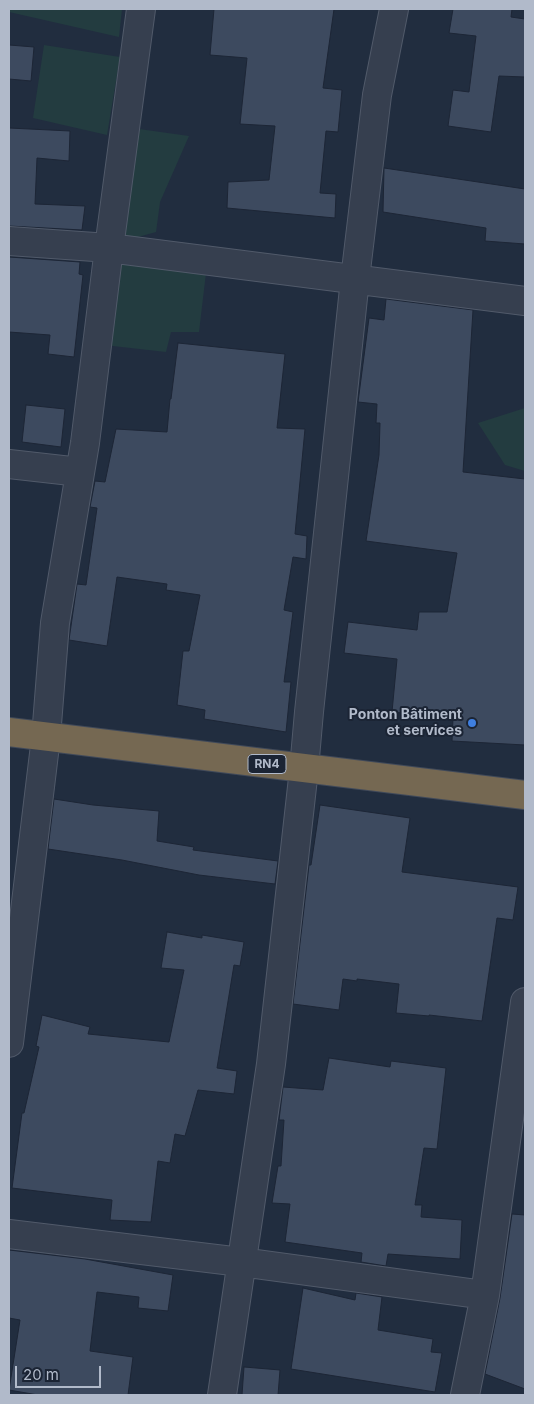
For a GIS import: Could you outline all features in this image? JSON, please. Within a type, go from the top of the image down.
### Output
[{"type":"highway","name":"RN4","points":[[9,732],[525,795]]},
{"type":"street","points":[[9,1042],[46,737],[55,623],[80,472],[141,9]]},
{"type":"street","points":[[222,1395],[271,1064],[355,279],[378,95],[394,9]]},
{"type":"street","points":[[9,241],[109,248],[525,301]]},
{"type":"street","points":[[9,464],[80,472]]},
{"type":"street","points":[[465,1395],[485,1295],[525,1002]]},
{"type":"street","points":[[9,1234],[241,1262],[485,1295]]},
{"type":"green space","points":[[9,9],[122,9],[119,37],[9,12]]},
{"type":"green space","points":[[44,45],[120,57],[107,135],[33,118]]},
{"type":"green space","points":[[132,128],[189,136],[160,202],[156,232],[120,242]]},
{"type":"green space","points":[[117,259],[206,273],[199,332],[171,332],[166,352],[104,345]]},
{"type":"green space","points":[[525,408],[525,471],[505,465],[478,423]]},
{"type":"building","points":[[214,9],[334,9],[323,88],[342,90],[338,132],[326,131],[320,193],[336,194],[335,218],[227,208],[228,182],[269,180],[275,126],[240,124],[247,58],[210,55]]},
{"type":"building","points":[[453,9],[512,9],[511,17],[525,19],[525,77],[499,76],[491,132],[448,126],[453,90],[469,92],[476,36],[449,33]]},
{"type":"building","points":[[9,45],[34,47],[31,81],[9,79]]},
{"type":"building","points":[[9,128],[70,131],[69,161],[37,158],[35,204],[85,206],[82,230],[9,226]]},
{"type":"building","points":[[384,168],[525,189],[525,244],[485,241],[486,228],[383,212]]},
{"type":"building","points":[[9,257],[80,262],[79,274],[83,275],[74,357],[48,354],[50,335],[9,332]]},
{"type":"building","points":[[386,299],[473,310],[463,472],[525,479],[525,745],[452,741],[453,718],[392,712],[397,659],[344,653],[348,622],[417,630],[419,612],[447,612],[457,553],[366,541],[379,455],[380,423],[376,423],[377,404],[358,402],[369,318],[384,320]]},
{"type":"building","points":[[178,343],[285,354],[277,428],[305,429],[295,534],[307,536],[306,559],[293,557],[284,610],[293,612],[284,682],[291,682],[286,732],[204,719],[205,710],[177,705],[183,651],[189,651],[200,595],[166,590],[167,584],[117,577],[107,646],[69,640],[77,584],[86,585],[97,508],[90,507],[95,481],[105,482],[116,429],[167,432]]},
{"type":"building","points":[[26,405],[65,409],[61,447],[22,442]]},
{"type":"building","points":[[54,799],[93,805],[159,811],[157,841],[194,847],[193,850],[278,861],[275,884],[199,875],[122,860],[48,849]]},
{"type":"building","points":[[320,805],[410,818],[402,872],[518,887],[513,920],[497,918],[482,1021],[396,1013],[399,984],[357,979],[357,981],[343,979],[339,1010],[293,1004],[309,865],[311,865]]},
{"type":"building","points":[[167,932],[202,938],[202,935],[244,942],[240,966],[234,965],[217,1068],[237,1071],[234,1094],[198,1090],[185,1136],[175,1134],[170,1163],[158,1161],[151,1222],[110,1220],[112,1200],[12,1188],[22,1113],[24,1113],[39,1047],[36,1046],[42,1015],[90,1027],[88,1034],[169,1042],[184,970],[161,968]]},
{"type":"building","points":[[329,1058],[390,1067],[391,1061],[446,1068],[437,1149],[424,1148],[415,1205],[422,1205],[421,1217],[462,1220],[460,1259],[388,1254],[386,1266],[361,1262],[362,1253],[285,1242],[290,1204],[272,1203],[278,1166],[281,1166],[284,1120],[279,1120],[283,1087],[323,1090]]},
{"type":"building","points":[[512,1214],[525,1215],[525,1389],[485,1374],[500,1298]]},
{"type":"building","points":[[9,1250],[85,1259],[173,1275],[168,1311],[138,1308],[139,1297],[97,1292],[90,1351],[133,1357],[128,1395],[38,1395],[9,1390],[20,1320],[9,1318]]},
{"type":"building","points":[[303,1288],[355,1300],[356,1293],[382,1297],[378,1330],[433,1339],[431,1352],[442,1353],[435,1392],[291,1369]]},
{"type":"building","points":[[244,1367],[280,1370],[278,1395],[242,1395]]},
{"type":"place","name":"Ponton Bâtiment et services","points":[[472,723]]}]
